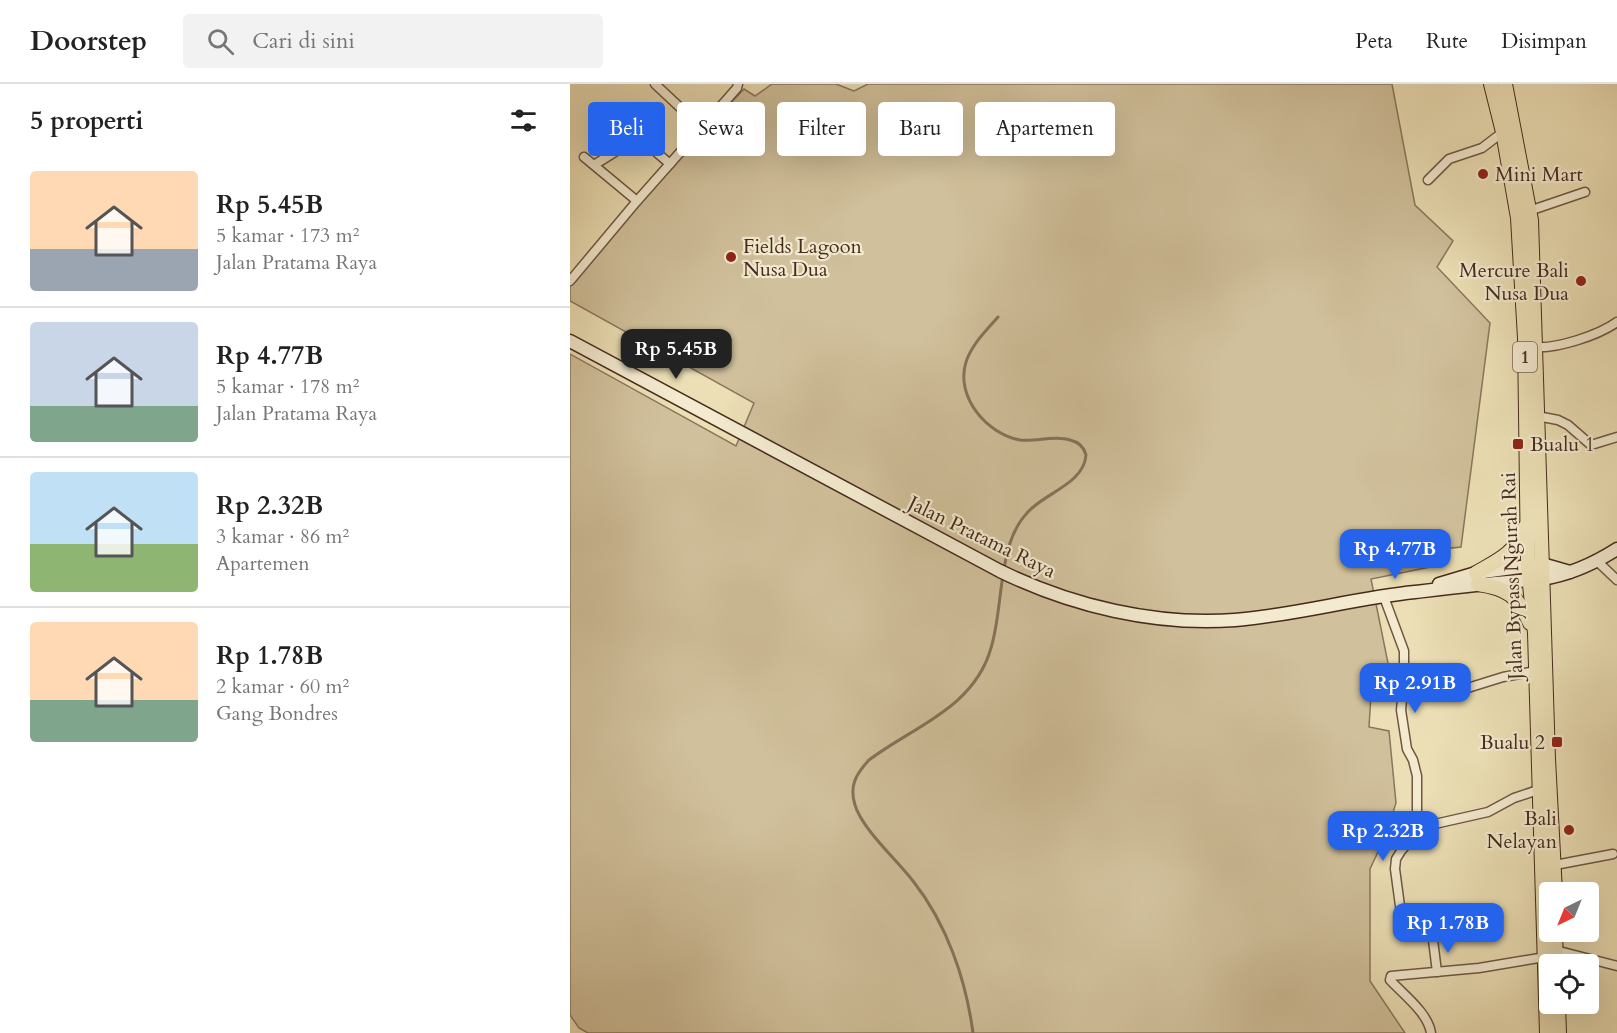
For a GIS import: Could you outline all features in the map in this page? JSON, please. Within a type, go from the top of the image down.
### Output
[{"type":"highway","name":"Jalan Bypass Ngurah Rai","points":[[1491,84],[1503,132],[1518,229],[1525,338],[1527,521],[1535,565]]},
{"type":"highway","name":"Jalan Bypass Ngurah Rai","points":[[1505,84],[1529,211],[1537,416],[1535,565],[1556,882]]},
{"type":"highway","points":[[1527,521],[1518,545],[1477,579],[1511,594],[1523,605],[1535,633]]},
{"type":"highway","name":"Jalan Bypass Ngurah Rai","points":[[1536,579],[1538,790],[1556,954]]},
{"type":"highway","name":"Jalan Bypass Ngurah Rai","points":[[1547,1033],[1549,1014]]},
{"type":"highway","points":[[1558,1014],[1559,1033]]},
{"type":"main road","name":"Jalan Pratama Raya","points":[[570,341],[980,561],[1039,590],[1088,604],[1138,615],[1233,620],[1415,592],[1535,565]]},
{"type":"main road","name":"Jalan Pratama Raya","points":[[1477,579],[1557,577],[1597,561],[1617,549]]},
{"type":"main road","points":[[1535,565],[1570,572]]},
{"type":"street","points":[[655,84],[677,105]]},
{"type":"street","points":[[725,102],[738,84]]},
{"type":"street","points":[[1428,180],[1449,159],[1482,148],[1503,132]]},
{"type":"street","points":[[594,165],[608,156]]},
{"type":"street","points":[[661,156],[670,164]]},
{"type":"street","points":[[570,281],[677,156]]},
{"type":"street","points":[[584,157],[637,201]]},
{"type":"street","points":[[1529,211],[1585,192]]},
{"type":"street","points":[[1535,347],[1547,348],[1601,332],[1617,322]]},
{"type":"street","points":[[1537,416],[1558,420],[1568,425],[1591,445],[1617,437]]},
{"type":"street","points":[[1597,561],[1617,580]]},
{"type":"street","points":[[1384,597],[1404,651],[1401,710],[1406,739],[1417,776],[1417,828],[1396,859],[1400,906]]},
{"type":"street","points":[[1403,690],[1434,678],[1441,686],[1452,684],[1458,691],[1503,677],[1536,671]]},
{"type":"street","points":[[1417,828],[1488,812],[1514,798],[1538,790]]},
{"type":"street","points":[[1555,865],[1612,854]]},
{"type":"street","points":[[1433,940],[1437,972]]},
{"type":"street","points":[[1431,1033],[1430,1026],[1422,1015],[1390,978],[1394,975],[1437,972],[1539,958]]},
{"type":"street","points":[[1599,963],[1617,966]]},
{"type":"shaded area","points":[[772,84],[836,84],[854,91],[868,84],[1392,84],[1415,205],[1453,241],[1437,267],[1490,323],[1461,547],[1442,549],[1435,566],[1371,579],[1391,678],[1371,695],[1369,727],[1389,731],[1396,803],[1385,837],[1370,869],[1370,981],[1405,1033],[588,1033],[579,1028],[570,1015],[570,354],[736,446],[754,403],[570,301],[570,281],[681,156],[765,156],[765,102],[732,102],[744,89],[755,96]]},
{"type":"waterway","points":[[998,317],[976,344],[966,362],[965,388],[976,412],[996,430],[1008,436],[1020,440],[1058,438],[1070,440],[1081,445],[1086,455],[1084,465],[1071,481],[1034,506],[1022,519],[1011,539],[1004,569]]},
{"type":"waterway","points":[[973,1033],[960,973],[936,915],[913,881],[865,824],[855,805],[853,786],[860,770],[869,760],[941,714],[971,686],[983,669],[991,648],[1003,575]]},
{"type":"place","name":"Mini Mart","points":[[1483,174]]},
{"type":"place","name":"Fields Lagoon Nusa Dua","points":[[731,257]]},
{"type":"place","name":"Mercure Bali Nusa Dua","points":[[1581,281]]},
{"type":"place","name":"Bualu 1","points":[[1518,444]]},
{"type":"place","name":"Bualu 2","points":[[1557,742]]},
{"type":"place","name":"Bali Nelayan","points":[[1569,830]]}]
